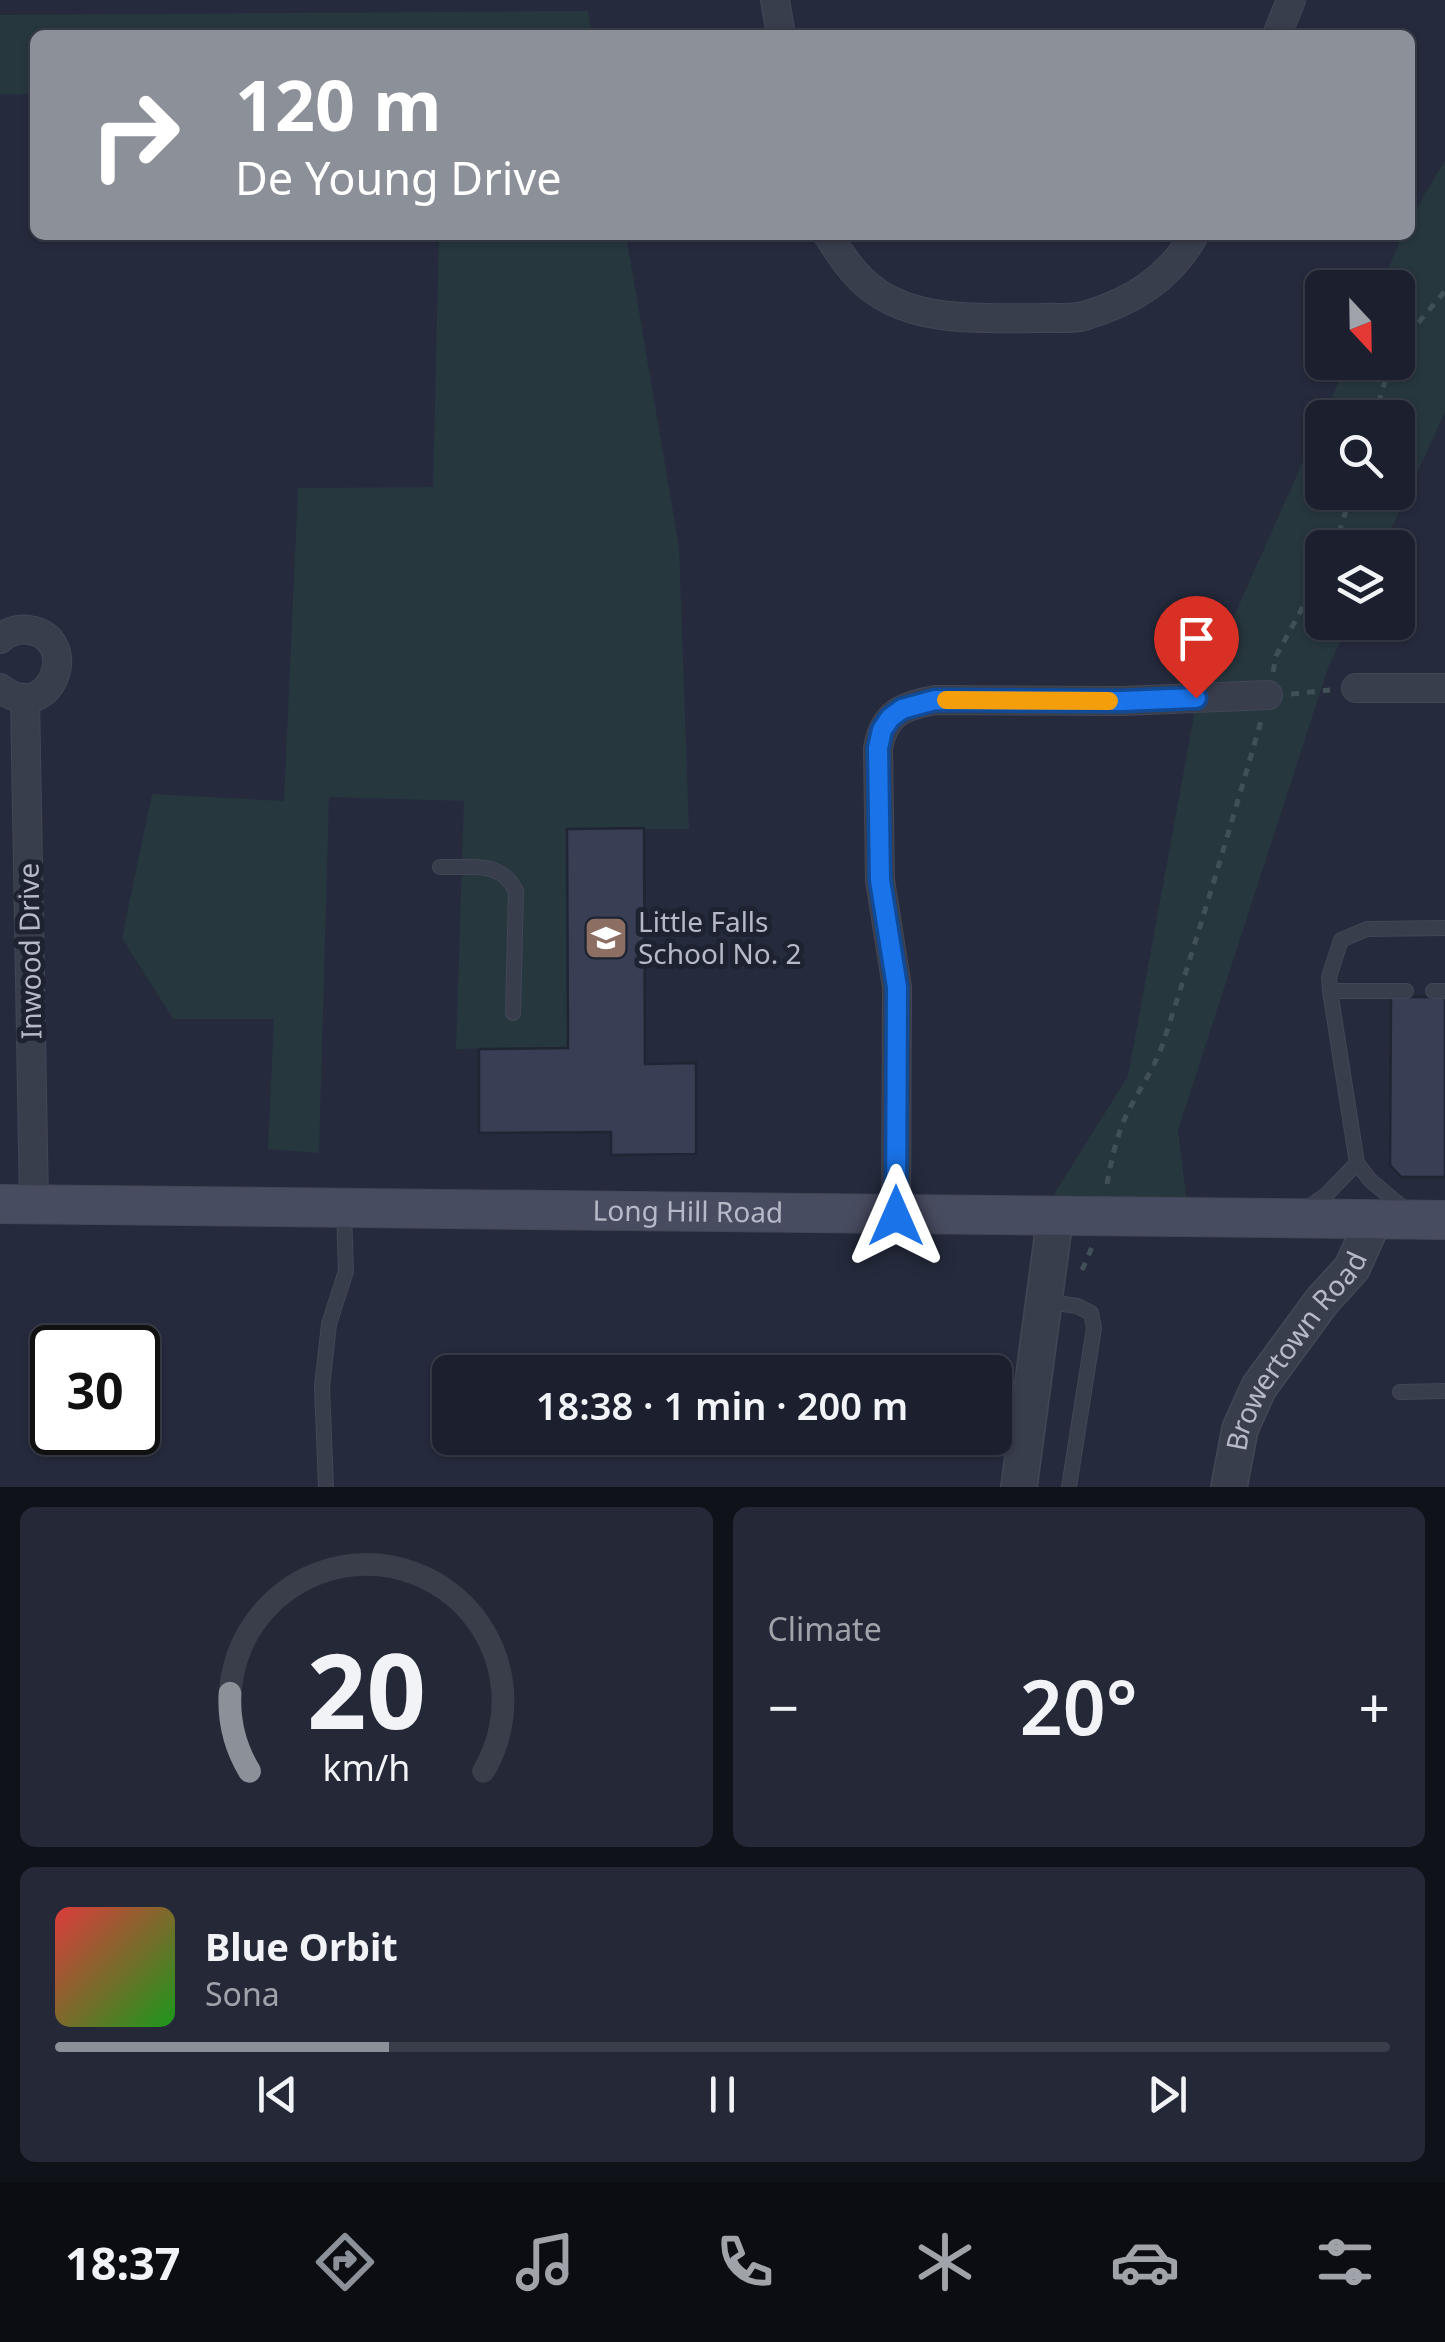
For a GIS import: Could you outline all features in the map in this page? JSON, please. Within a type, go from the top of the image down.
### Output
[{"type":"main road","name":"Long Hill Road","points":[[17,1204],[1431,1220]]},
{"type":"street","points":[[775,0],[780,30]]},
{"type":"street","points":[[1279,30],[1291,0]]},
{"type":"street","points":[[831,240],[872,290],[898,303],[932,313],[996,318],[1083,317],[1132,297],[1158,281],[1174,266],[1191,240]]},
{"type":"street","name":"Inwood Drive","points":[[0,639],[29,629],[55,649],[58,660],[53,681],[36,696],[13,693],[17,1204]]},
{"type":"street","points":[[1356,688],[1445,688]]},
{"type":"street","points":[[896,1216],[897,987],[880,880],[878,748],[890,718],[902,709],[935,700],[1122,701],[1268,694]]},
{"type":"street","points":[[1019,1487],[1060,1303],[1055,1218]]},
{"type":"street","name":"Browertown Road","points":[[1229,1487],[1240,1430],[1260,1386],[1322,1301],[1352,1268],[1374,1219]]},
{"type":"lane","points":[[440,868],[495,868],[509,877],[516,891],[513,1013]]},
{"type":"lane","points":[[1431,1220],[1370,1180],[1358,1164],[1330,977],[1341,940],[1367,929],[1445,928]]},
{"type":"lane","points":[[1330,991],[1406,991]]},
{"type":"lane","points":[[1291,1219],[1326,1195],[1358,1164]]},
{"type":"lane","points":[[326,1487],[322,1387],[329,1324],[346,1271],[344,1206]]},
{"type":"lane","points":[[1060,1303],[1091,1312],[1094,1328],[1078,1445],[1068,1487]]},
{"type":"lane","points":[[1400,1392],[1445,1391]]},
{"type":"path","points":[[1415,326],[1445,291]]},
{"type":"path","points":[[1106,1194],[1111,1161],[1126,1117],[1162,1045],[1199,936],[1276,656],[1305,603]]},
{"type":"path","points":[[1060,1303],[1081,1272],[1094,1242]]},
{"type":"shaded area","points":[[588,11],[591,30],[30,30],[30,94],[0,94],[0,15]]},
{"type":"shaded area","points":[[1445,160],[1445,412],[1415,477],[1415,400],[1330,400],[1339,380],[1415,380],[1415,270],[1388,270],[1401,240],[1415,240],[1415,211]]},
{"type":"shaded area","points":[[439,240],[627,240],[679,547],[689,829],[567,829],[568,1048],[456,1049],[464,801],[329,797],[319,1153],[268,1149],[274,1019],[173,1019],[122,938],[152,794],[284,801],[298,488],[433,487]]},
{"type":"shaded area","points":[[1305,457],[1305,510],[1400,510],[1391,530],[1305,530],[1305,640],[1341,640],[1328,668],[1178,1130],[1187,1203],[1050,1201],[1128,1076],[1197,699]]},
{"type":"building","name":"Little Falls School No. 2","points":[[644,828],[645,1064],[696,1063],[696,1154],[611,1155],[611,1132],[479,1133],[479,1049],[568,1048],[567,829]]},
{"type":"building","points":[[1391,997],[1445,997],[1445,1177],[1401,1177],[1390,1165]]},
{"type":"slow traffic","points":[[946,700],[1109,701]]},
{"type":"place","name":"Little Falls School No. 2","points":[[606,938]]},
{"type":"route","points":[[896,1216],[897,987],[880,880],[878,748],[882,730],[902,709],[935,700],[1196,698]]}]
